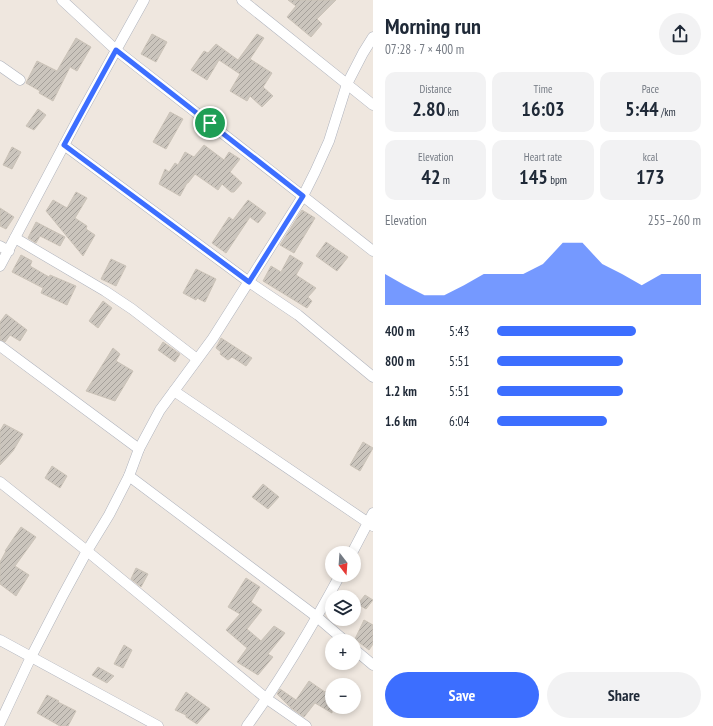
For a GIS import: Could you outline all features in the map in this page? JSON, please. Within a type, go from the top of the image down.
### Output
[{"type":"street","points":[[62,0],[116,50],[373,251]]},
{"type":"street","points":[[0,266],[4,248],[15,238],[64,145],[144,0]]},
{"type":"street","points":[[242,0],[373,105]]},
{"type":"street","points":[[0,723],[31,657],[87,551],[109,515],[129,476],[139,450],[160,410],[213,338],[303,196],[329,141],[348,84],[363,53],[373,37]]},
{"type":"street","points":[[0,66],[20,80]]},
{"type":"street","points":[[64,145],[249,282],[298,315],[373,377]]},
{"type":"street","points":[[15,238],[105,290],[197,359]]},
{"type":"street","points":[[0,346],[139,450]]},
{"type":"street","points":[[174,391],[371,521],[356,546]]},
{"type":"street","points":[[129,476],[317,617],[337,634]]},
{"type":"street","points":[[0,482],[87,551],[267,699],[306,726]]},
{"type":"street","points":[[247,726],[267,699],[317,617],[336,582]]},
{"type":"street","points":[[0,640],[158,726]]},
{"type":"street","points":[[361,654],[373,665]]},
{"type":"building","points":[[288,0],[336,0],[317,19],[322,24],[311,37],[287,17],[296,6]]},
{"type":"building","points":[[152,34],[167,42],[156,62],[141,54]]},
{"type":"building","points":[[257,34],[264,38],[250,59],[272,73],[263,87],[273,96],[262,107],[250,96],[247,101],[230,91],[240,74],[219,60],[207,80],[191,70],[204,51],[208,53],[216,44],[238,60]]},
{"type":"building","points":[[76,38],[91,47],[77,71],[70,67],[53,101],[26,83],[37,61],[57,71]]},
{"type":"building","points":[[38,109],[46,115],[34,130],[26,126]]},
{"type":"building","points":[[170,112],[183,119],[166,149],[153,142]]},
{"type":"building","points":[[204,145],[224,160],[229,152],[240,159],[230,172],[242,183],[234,192],[231,192],[222,184],[218,190],[195,174],[187,183],[180,196],[159,184],[165,169],[169,172],[175,163],[178,165],[185,152],[194,157]]},
{"type":"building","points":[[12,147],[21,152],[12,169],[3,165]]},
{"type":"building","points":[[76,192],[87,198],[75,218],[87,226],[86,229],[95,235],[83,256],[46,211],[53,200],[67,208]]},
{"type":"building","points":[[248,200],[266,213],[258,223],[250,217],[226,253],[212,243],[229,217],[233,220]]},
{"type":"building","points":[[0,208],[14,217],[6,229],[0,226]]},
{"type":"building","points":[[302,210],[315,218],[294,253],[280,245]]},
{"type":"building","points":[[36,222],[65,237],[60,246],[40,236],[36,243],[28,238]]},
{"type":"building","points":[[326,242],[348,257],[337,271],[316,256]]},
{"type":"building","points":[[21,255],[32,261],[30,266],[49,277],[50,275],[76,286],[67,305],[41,293],[43,288],[12,272]]},
{"type":"building","points":[[290,255],[303,263],[296,275],[316,288],[308,297],[312,301],[307,308],[263,281],[271,266],[281,272]]},
{"type":"building","points":[[111,259],[126,266],[116,286],[101,279]]},
{"type":"building","points":[[196,269],[216,279],[205,302],[197,298],[196,300],[183,293]]},
{"type":"building","points":[[103,301],[112,308],[98,328],[89,321]]},
{"type":"building","points":[[6,314],[27,330],[20,341],[10,335],[5,342],[0,340],[0,322]]},
{"type":"building","points":[[221,338],[252,358],[246,366],[232,357],[228,360],[220,354],[221,352],[216,348]]},
{"type":"building","points":[[163,342],[180,354],[175,362],[158,350]]},
{"type":"building","points":[[113,348],[120,354],[116,361],[133,371],[115,401],[86,391]]},
{"type":"building","points":[[4,424],[23,434],[13,451],[0,465],[0,431]]},
{"type":"building","points":[[363,442],[373,448],[360,471],[350,465]]},
{"type":"building","points":[[52,466],[67,476],[60,488],[45,478]]},
{"type":"building","points":[[263,484],[279,497],[268,509],[252,497]]},
{"type":"building","points":[[21,527],[36,537],[15,566],[29,575],[16,596],[0,584],[0,562],[5,551]]},
{"type":"building","points":[[136,568],[148,574],[141,587],[131,579]]},
{"type":"building","points":[[246,578],[260,587],[251,602],[262,610],[247,629],[261,641],[274,626],[285,633],[268,654],[273,657],[258,675],[237,662],[247,648],[226,630],[240,614],[228,607]]},
{"type":"building","points":[[365,595],[373,600],[366,609],[361,606],[361,600]]},
{"type":"building","points":[[364,620],[373,625],[373,644],[369,650],[361,644],[361,634],[357,634]]},
{"type":"building","points":[[124,645],[132,650],[123,668],[114,664]]},
{"type":"building","points":[[98,667],[114,676],[107,683],[92,675]]},
{"type":"building","points":[[309,681],[325,692],[325,709],[315,703],[304,717],[291,708],[277,694],[280,689],[296,700]]},
{"type":"building","points":[[186,692],[210,709],[197,724],[186,717],[186,715],[175,710]]},
{"type":"building","points":[[47,695],[76,711],[68,726],[60,726],[37,713]]},
{"type":"route","points":[[116,50],[210,123],[303,196],[249,282],[108,176],[64,145],[116,50]]}]
